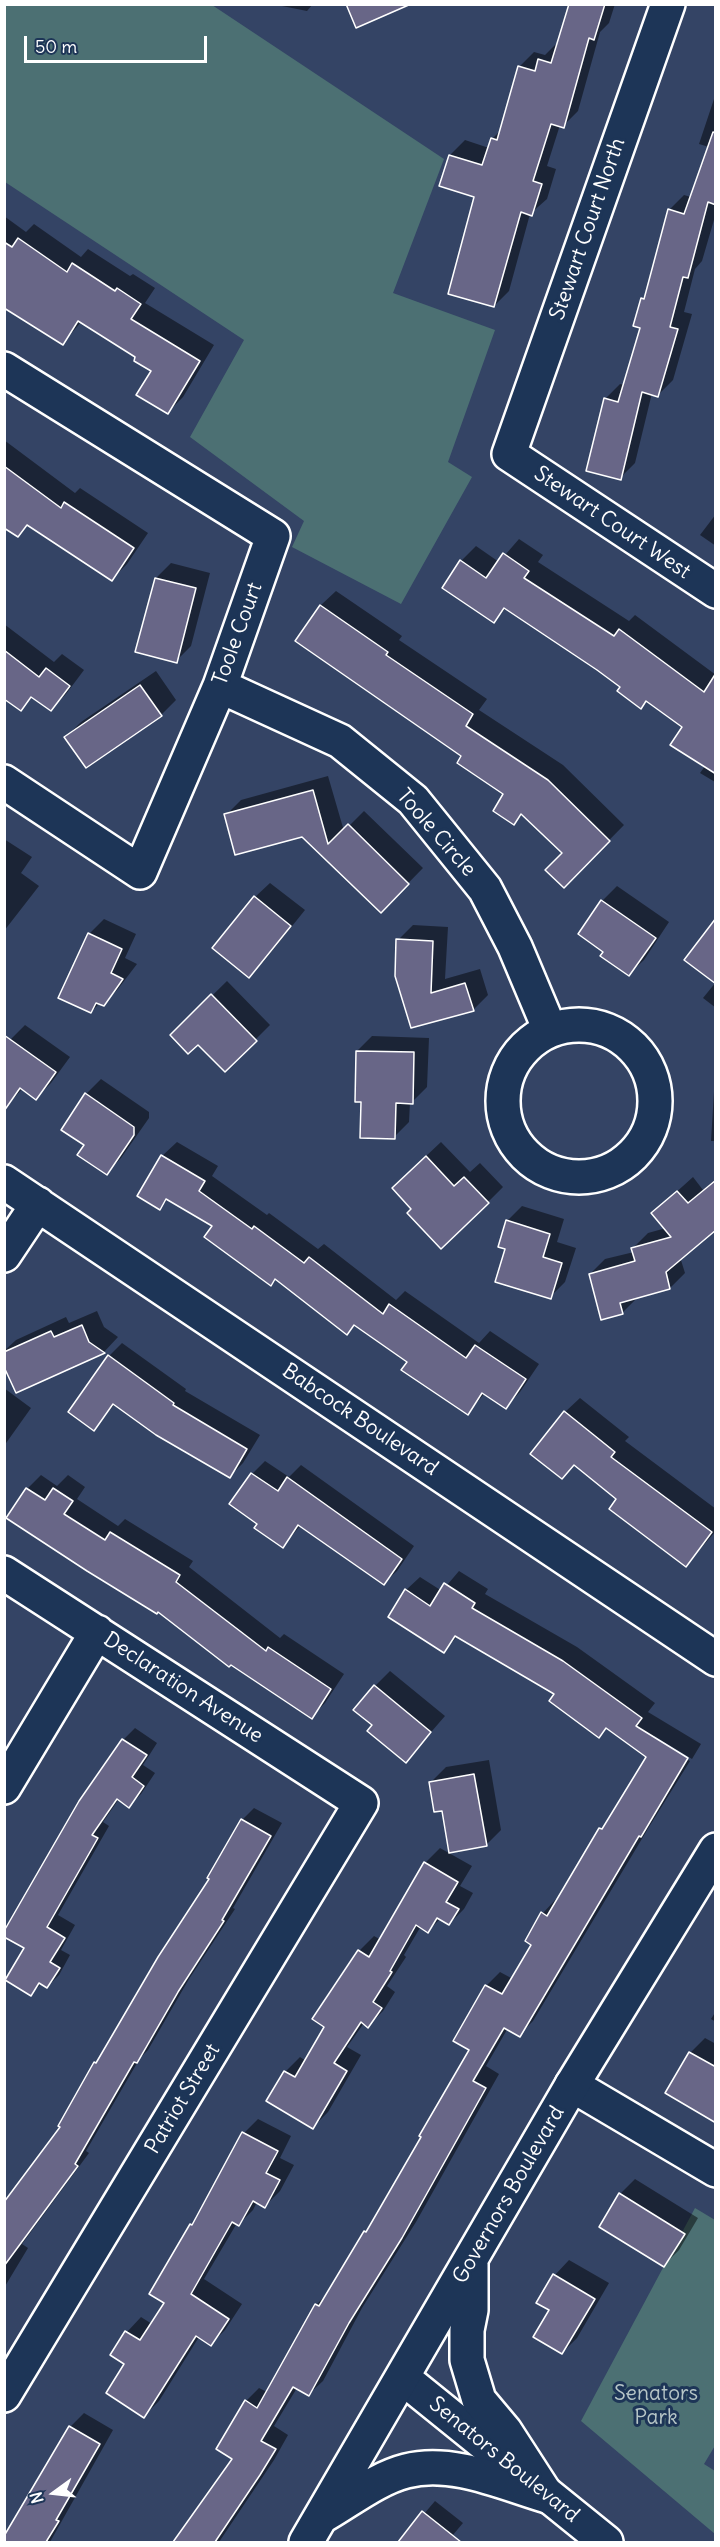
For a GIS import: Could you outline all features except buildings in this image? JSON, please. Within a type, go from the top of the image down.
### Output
[{"type":"street","name":"Stewart Court North","points":[[509,454],[668,4]]},
{"type":"street","name":"Toole Court","points":[[4,369],[273,536],[220,686],[140,873],[4,782]]},
{"type":"street","name":"Stewart Court West","points":[[509,454],[716,591]]},
{"type":"street","name":"Toole Circle","points":[[220,686],[340,741],[413,800],[486,890],[515,947],[550,1030]]},
{"type":"street","points":[[576,1024],[602,1028],[626,1040],[643,1060],[654,1084],[655,1111],[647,1136],[631,1157],[609,1172],[586,1178],[562,1176],[540,1167],[521,1151],[508,1131],[503,1107],[505,1083],[511,1068],[529,1042],[550,1030],[576,1024]]},
{"type":"street","name":"Babcock Boulevard","points":[[4,1182],[716,1659]]},
{"type":"street","points":[[4,1255],[38,1204]]},
{"type":"street","name":"Declaration Avenue","points":[[4,1573],[361,1803]]},
{"type":"street","points":[[4,1786],[97,1632]]},
{"type":"street","name":"Patriot Street","points":[[4,2395],[361,1803]]},
{"type":"street","name":"Governors Boulevard","points":[[313,2530],[572,2085],[716,1850]]},
{"type":"street","points":[[572,2085],[716,2170]]},
{"type":"street","points":[[471,2261],[471,2310],[467,2330],[467,2360],[479,2400],[505,2431],[547,2496]]},
{"type":"street","name":"Senators Boulevard","points":[[403,2378],[606,2542]]},
{"type":"street","points":[[313,2530],[405,2471],[436,2467],[468,2471],[547,2496]]},
{"type":"green space","points":[[4,5],[212,5],[444,159],[393,293],[495,330],[448,462],[472,477],[401,604],[292,547],[304,521],[190,437],[244,340],[5,182]]},
{"type":"green space","name":"Senators Park","points":[[695,2208],[715,2220],[716,2444],[704,2464],[715,2471],[715,2534],[581,2421]]}]
